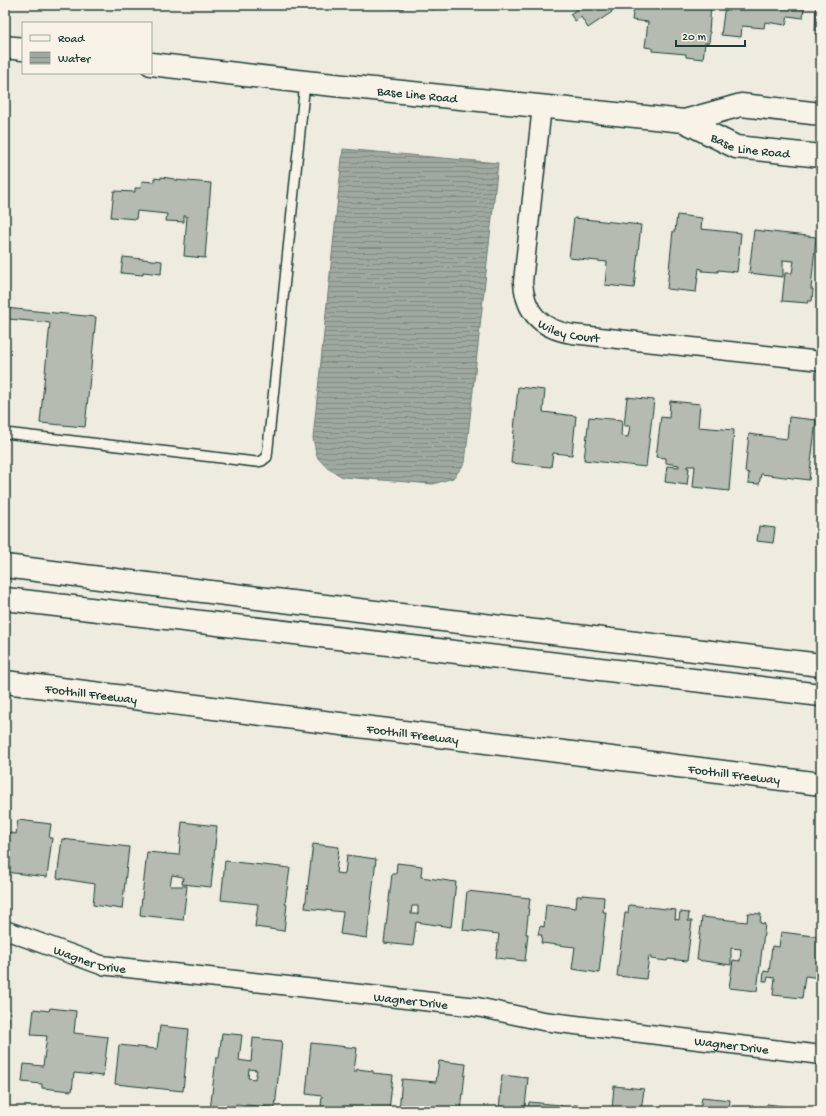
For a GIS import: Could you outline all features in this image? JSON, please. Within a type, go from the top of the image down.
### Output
[{"type":"main road","points":[[5,47],[22,50]]},
{"type":"main road","name":"Base Line Road","points":[[152,64],[305,82],[684,121],[736,147],[821,156]]},
{"type":"main road","name":"Base Line Road","points":[[684,121],[741,105],[821,114]]},
{"type":"main road","points":[[5,566],[258,598],[821,665]]},
{"type":"main road","points":[[5,599],[821,695]]},
{"type":"main road","name":"Foothill Freeway","points":[[5,682],[821,784]]},
{"type":"street","name":"Wiley Court","points":[[542,106],[523,282],[526,302],[531,312],[538,320],[554,330],[572,334],[821,361]]},
{"type":"street","name":"Wagner Drive","points":[[5,930],[101,965],[477,1007],[543,1021],[821,1055]]},
{"type":"lane","points":[[5,433],[256,462],[267,458],[305,82]]},
{"type":"water","points":[[343,149],[498,163],[465,463],[453,478],[433,484],[343,477],[327,468],[317,457],[313,438]]},
{"type":"building","points":[[362,5],[404,5],[403,9]]},
{"type":"building","points":[[429,5],[448,5],[431,10]]},
{"type":"building","points":[[578,5],[607,5],[612,12],[588,28],[581,17],[575,21],[570,14],[576,10],[575,7]]},
{"type":"building","points":[[634,5],[711,5],[709,43],[705,43],[703,59],[686,57],[686,54],[652,51],[652,48],[645,47],[648,22],[632,20]]},
{"type":"building","points":[[725,5],[804,5],[803,18],[788,16],[786,25],[765,22],[764,28],[742,26],[741,37],[721,35]]},
{"type":"building","points":[[816,5],[821,5],[821,46],[818,46],[819,34],[815,34]]},
{"type":"building","points":[[161,177],[175,180],[211,183],[205,258],[184,256],[187,216],[184,216],[184,222],[166,221],[167,214],[137,211],[136,219],[111,217],[114,191],[135,192],[135,188],[141,188],[142,181],[154,182],[154,178],[161,179]]},
{"type":"building","points":[[677,215],[702,218],[701,229],[741,233],[737,272],[718,270],[718,272],[702,271],[702,269],[699,268],[696,292],[667,289],[673,231],[675,231]]},
{"type":"building","points":[[574,218],[641,225],[634,288],[605,285],[607,262],[569,258]]},
{"type":"building","points":[[754,230],[816,237],[811,289],[813,289],[812,301],[808,301],[808,303],[782,301],[785,273],[792,273],[794,261],[783,260],[783,277],[749,273]]},
{"type":"building","points":[[123,257],[162,261],[161,274],[143,272],[143,275],[121,273]]},
{"type":"building","points":[[5,308],[96,317],[85,427],[40,423],[50,323],[9,319],[5,358]]},
{"type":"building","points":[[518,387],[545,390],[543,412],[576,416],[572,455],[553,453],[551,467],[511,463]]},
{"type":"building","points":[[627,397],[654,400],[646,467],[584,460],[589,417],[622,420],[621,436],[628,437],[630,426],[624,426]]},
{"type":"building","points":[[670,401],[700,404],[698,427],[734,430],[729,491],[693,487],[695,466],[687,466],[687,468],[689,468],[687,485],[665,482],[667,466],[679,467],[679,465],[666,463],[666,458],[656,457],[661,417],[669,418]]},
{"type":"building","points":[[789,417],[816,420],[809,480],[761,474],[759,484],[748,483],[749,473],[745,472],[749,434],[787,439]]},
{"type":"building","points":[[759,526],[775,528],[773,543],[757,541]]},
{"type":"building","points":[[18,820],[51,824],[49,838],[52,838],[47,877],[5,872],[5,832],[16,834]]},
{"type":"building","points":[[182,822],[217,826],[211,887],[182,884],[183,877],[172,875],[170,886],[187,886],[183,920],[140,915],[147,852],[179,855]]},
{"type":"building","points":[[62,839],[129,847],[122,909],[93,905],[95,884],[57,878]]},
{"type":"building","points":[[313,844],[339,847],[336,873],[345,874],[347,855],[376,859],[367,938],[340,934],[343,912],[305,908]]},
{"type":"building","points":[[225,861],[290,868],[285,904],[287,904],[284,931],[255,927],[258,904],[221,900]]},
{"type":"building","points":[[397,863],[422,866],[421,877],[456,882],[451,927],[416,922],[413,946],[384,943],[392,874],[396,874]],"holes":[[[412,906],[418,906],[418,914],[411,914]]]},
{"type":"building","points":[[467,891],[530,898],[525,961],[496,958],[499,934],[463,930]]},
{"type":"building","points":[[583,895],[604,897],[603,912],[606,912],[599,973],[572,969],[575,947],[541,943],[542,935],[538,935],[540,926],[544,927],[546,904],[576,908],[577,896]]},
{"type":"building","points":[[629,905],[676,910],[675,919],[679,920],[680,912],[689,913],[688,921],[692,921],[687,961],[651,959],[649,956],[646,979],[617,976],[625,913],[628,913]]},
{"type":"building","points":[[748,913],[761,914],[760,923],[765,924],[757,991],[729,988],[733,960],[740,961],[741,949],[731,948],[731,965],[697,960],[702,917],[747,922]]},
{"type":"building","points":[[781,932],[821,937],[821,978],[805,976],[802,998],[773,995],[775,978],[768,977],[767,981],[763,981],[764,971],[769,972],[772,946],[779,947]]},
{"type":"building","points":[[50,1008],[76,1011],[74,1033],[108,1037],[103,1076],[74,1073],[72,1091],[42,1088],[42,1084],[22,1082],[24,1064],[43,1066],[47,1036],[31,1035],[34,1009],[49,1011]]},
{"type":"building","points":[[5,1009],[10,1009],[5,1054]]},
{"type":"building","points":[[160,1026],[189,1029],[183,1091],[115,1084],[119,1045],[157,1049]]},
{"type":"building","points":[[222,1033],[242,1035],[239,1060],[251,1062],[253,1038],[282,1041],[275,1108],[236,1104],[235,1111],[210,1111],[216,1058],[219,1058]],"holes":[[[249,1069],[257,1070],[255,1079],[248,1078]]]},
{"type":"building","points":[[311,1043],[357,1048],[354,1071],[357,1071],[357,1069],[373,1071],[373,1073],[393,1075],[389,1111],[353,1111],[321,1107],[322,1096],[306,1094]]},
{"type":"building","points":[[439,1061],[466,1064],[461,1111],[399,1111],[402,1079],[436,1082]]},
{"type":"building","points":[[502,1075],[528,1078],[525,1107],[520,1106],[520,1111],[499,1111]]},
{"type":"building","points":[[614,1086],[644,1089],[641,1111],[573,1111],[574,1105],[612,1109]]},
{"type":"building","points":[[702,1097],[730,1100],[729,1111],[700,1111]]},
{"type":"building","points":[[529,1102],[561,1105],[561,1111],[528,1111]]},
{"type":"building","points":[[767,1104],[797,1108],[796,1111],[767,1111]]}]
